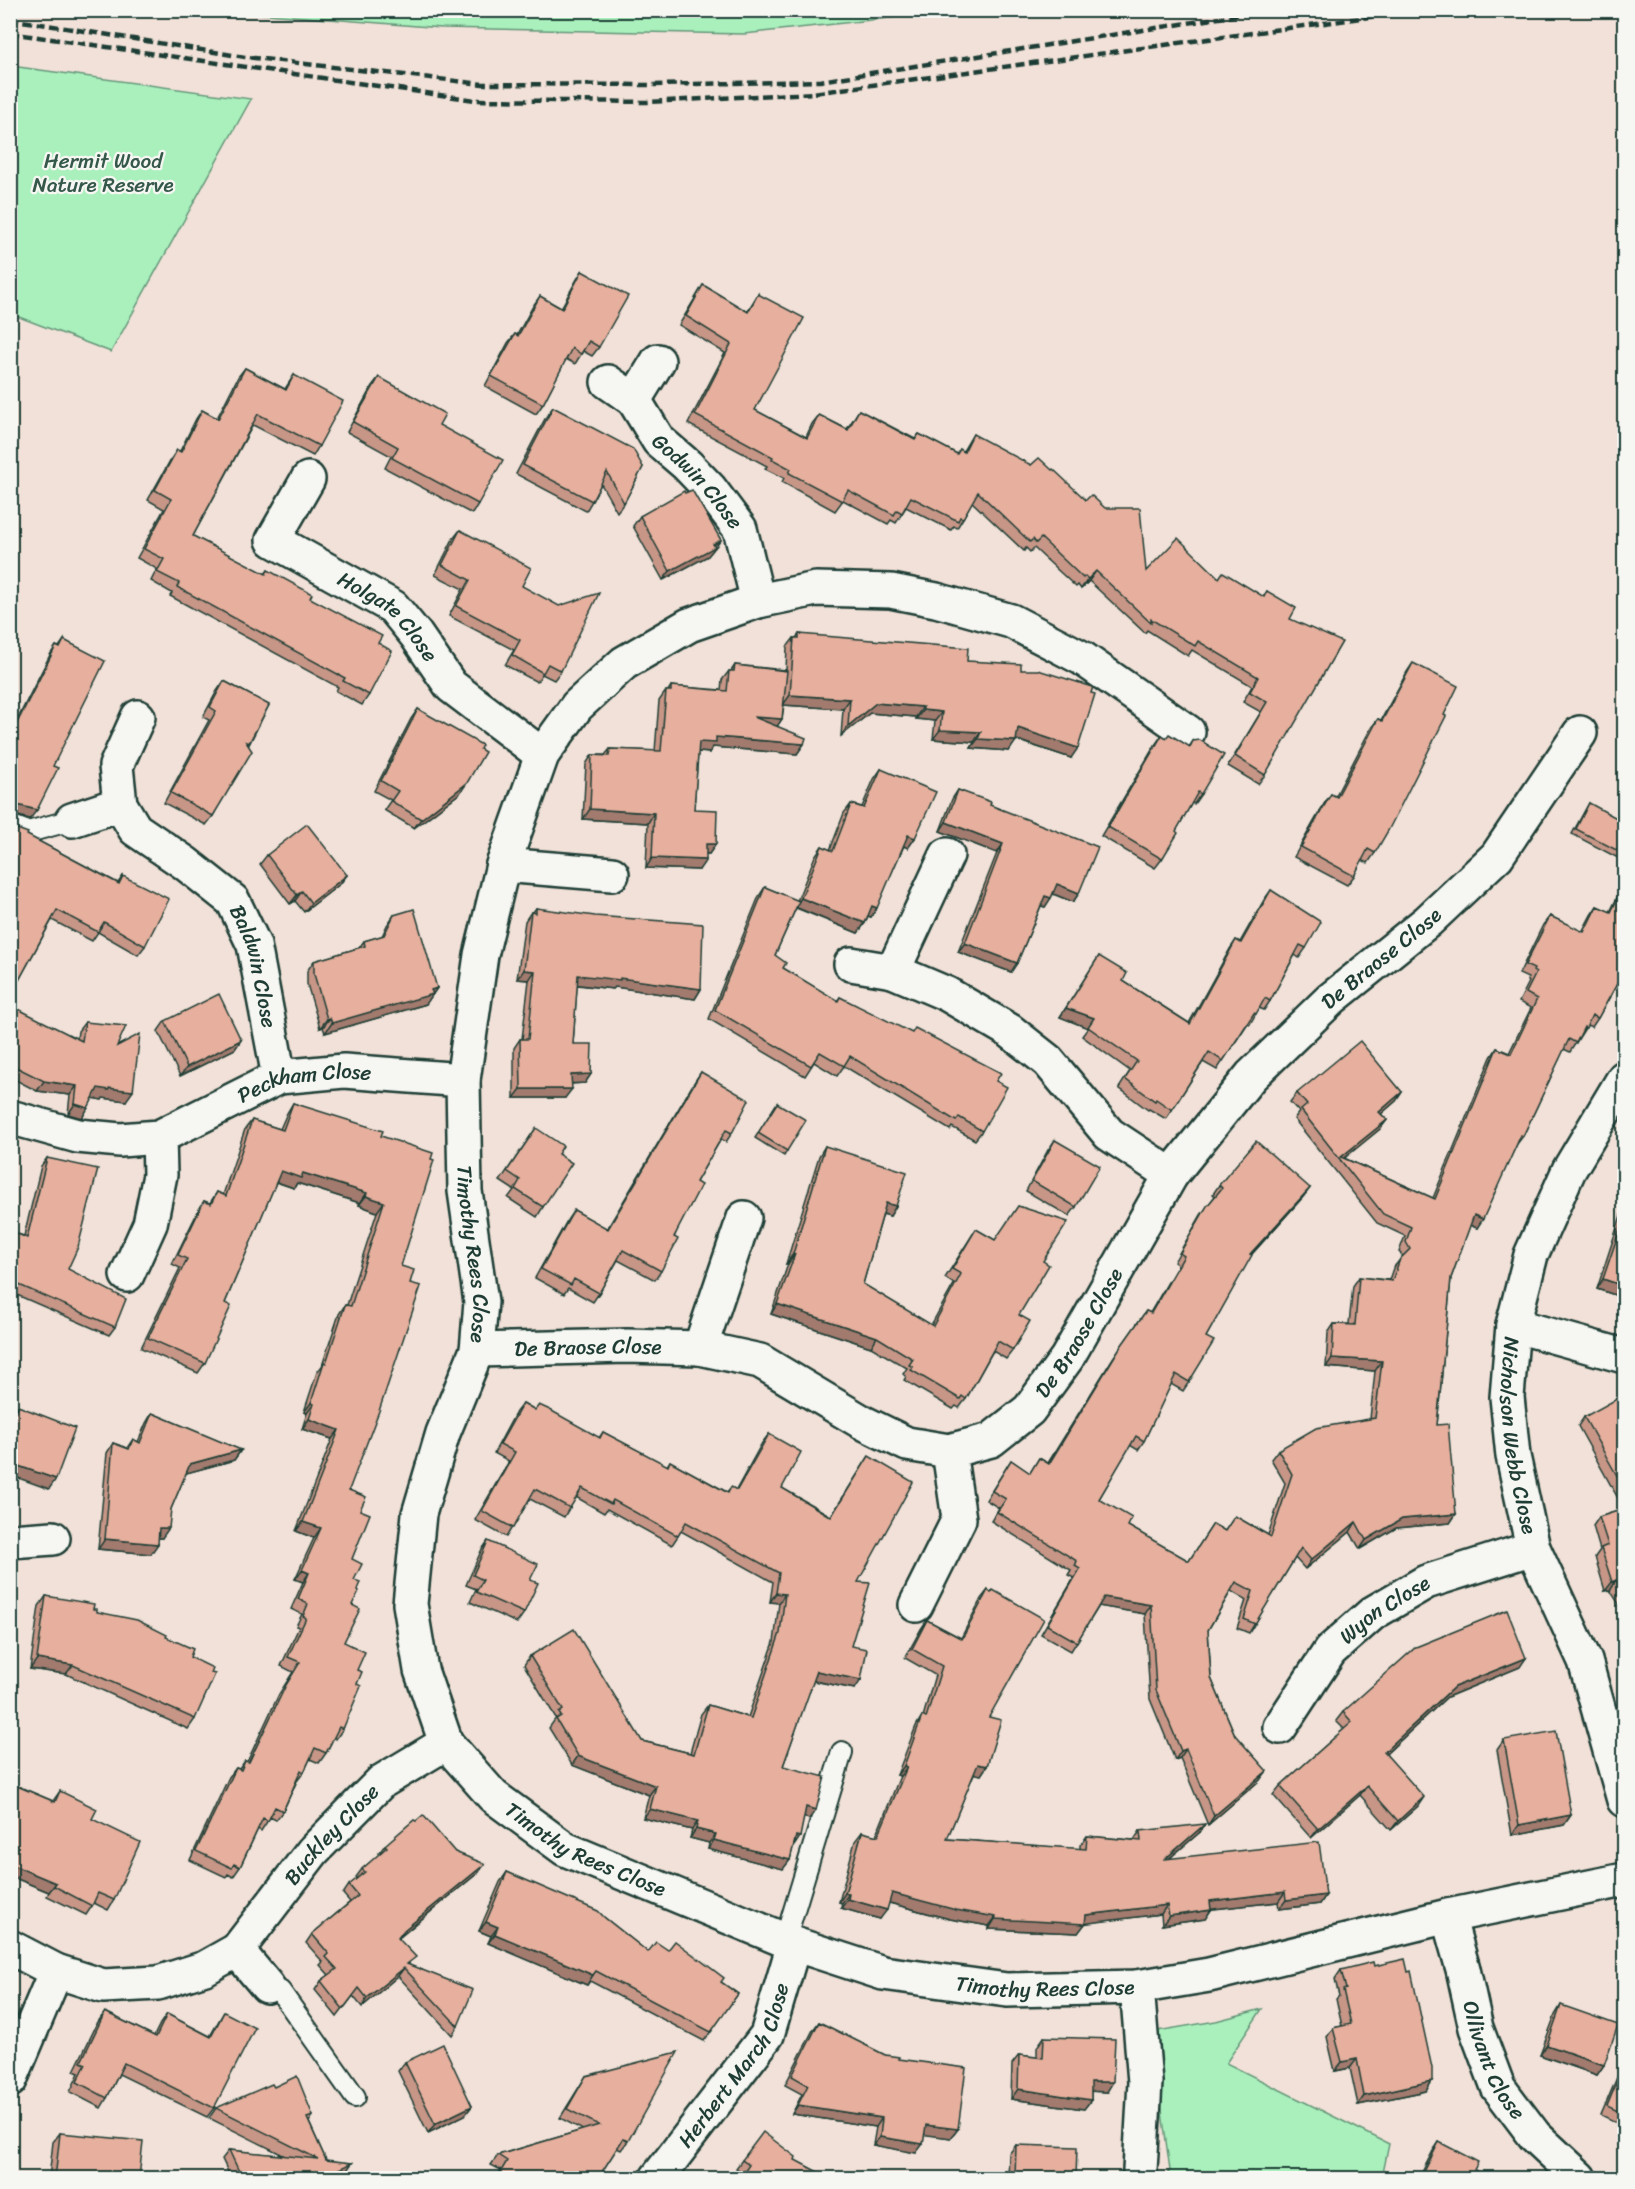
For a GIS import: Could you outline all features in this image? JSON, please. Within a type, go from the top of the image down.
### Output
[{"type":"street","points":[[634,400],[658,361]]},
{"type":"street","name":"Godwin Close","points":[[608,382],[634,400],[659,441],[710,489],[740,529],[758,601]]},
{"type":"street","name":"Holgate Close","points":[[308,479],[273,540],[393,607],[417,635],[451,687],[542,755]]},
{"type":"street","name":"Timothy Rees Close","points":[[1188,732],[1082,658],[1011,621],[936,600],[891,591],[816,589],[758,601],[689,625],[624,663],[577,706],[542,755],[503,864],[481,955],[463,1080],[465,1191],[481,1302],[477,1350],[443,1433],[418,1514],[410,1604],[421,1670],[446,1743],[493,1796],[565,1849],[789,1942],[884,1973],[1007,1990],[1137,1987],[1209,1975],[1448,1916],[1624,1880]]},
{"type":"street","name":"Baldwin Close","points":[[138,717],[116,766],[120,804],[135,830],[185,863],[233,901],[254,945],[279,1077]]},
{"type":"street","name":"De Braose Close","points":[[477,1350],[627,1346],[700,1348],[760,1362],[862,1422],[907,1444],[949,1451],[991,1440],[1029,1410],[1067,1358],[1171,1175],[1251,1076],[1331,999],[1428,921],[1497,856],[1580,733]]},
{"type":"street","points":[[72,820],[120,804]]},
{"type":"street","points":[[894,971],[947,855]]},
{"type":"street","points":[[503,864],[612,874]]},
{"type":"street","points":[[851,964],[894,971],[947,994],[1010,1031],[1048,1061],[1109,1134],[1171,1175]]},
{"type":"street","name":"Peckham Close","points":[[10,1117],[78,1136],[120,1140],[159,1137],[279,1077],[344,1071],[463,1080]]},
{"type":"street","name":"Nicholson Webb Close","points":[[1624,1078],[1569,1170],[1531,1255],[1513,1325],[1507,1397],[1513,1456],[1533,1548],[1585,1661],[1624,1800]]},
{"type":"street","points":[[127,1275],[150,1224],[160,1175],[159,1137]]},
{"type":"street","points":[[700,1348],[744,1218]]},
{"type":"street","points":[[1513,1325],[1624,1356]]},
{"type":"street","points":[[916,1605],[959,1519],[949,1451]]},
{"type":"street","points":[[10,1541],[53,1538]]},
{"type":"street","name":"Wyon Close","points":[[1280,1727],[1330,1651],[1373,1613],[1426,1582],[1533,1548]]},
{"type":"street","name":"Buckley Close","points":[[10,1947],[56,1971],[103,1986],[158,1983],[205,1968],[237,1950],[313,1851],[381,1782],[446,1743]]},
{"type":"street","name":"Ollivant Close","points":[[1448,1916],[1476,2028],[1498,2087],[1535,2136],[1580,2178]]},
{"type":"street","name":"Herbert March Close","points":[[657,2178],[767,2035],[789,1942]]},
{"type":"street","points":[[237,1950],[267,1986]]},
{"type":"street","points":[[10,2080],[56,1971]]},
{"type":"street","points":[[1137,1987],[1145,2082],[1140,2170]]},
{"type":"lane","points":[[10,825],[28,832],[72,820]]},
{"type":"lane","points":[[789,1942],[842,1752]]},
{"type":"lane","points":[[267,1986],[280,1991],[355,2097]]},
{"type":"green space","points":[[228,11],[953,11],[744,34],[442,28]]},
{"type":"green space","name":"Hermit Wood Nature Reserve","points":[[11,66],[251,99],[111,352],[11,314]]},
{"type":"green space","points":[[1262,2009],[1226,2063],[1389,2144],[1382,2178],[1165,2178],[1170,2170],[1151,2032],[1216,2021]]},
{"type":"building","points":[[582,271],[628,296],[599,347],[589,341],[581,354],[572,348],[543,404],[491,376],[515,334],[518,336],[540,296],[562,309]]},
{"type":"building","points":[[703,285],[748,312],[758,294],[804,318],[755,410],[807,438],[819,415],[848,430],[859,410],[915,440],[919,434],[957,454],[960,449],[964,452],[973,434],[1031,465],[1039,458],[1086,500],[1091,495],[1105,508],[1140,508],[1146,571],[1178,538],[1219,578],[1223,572],[1264,597],[1267,591],[1296,608],[1290,619],[1342,642],[1265,775],[1235,756],[1267,702],[1250,692],[1258,677],[1198,641],[1195,646],[1151,619],[1151,623],[1096,571],[1088,579],[1085,576],[1083,578],[1041,538],[1036,543],[1033,539],[1030,542],[978,492],[963,518],[960,517],[958,521],[911,497],[902,513],[897,510],[894,515],[848,490],[842,501],[789,473],[791,469],[772,459],[773,457],[695,415],[731,344],[686,316]]},
{"type":"building","points":[[245,368],[286,390],[294,375],[343,401],[319,446],[258,414],[193,536],[266,574],[268,570],[312,594],[310,598],[382,636],[378,643],[392,651],[369,695],[343,681],[345,678],[177,587],[179,583],[157,572],[164,559],[144,549],[171,499],[155,490],[177,450],[181,452],[202,410],[218,419]]},
{"type":"building","points":[[379,377],[445,414],[439,425],[503,460],[478,504],[392,458],[398,447],[353,422]]},
{"type":"building","points":[[553,407],[633,449],[643,467],[624,503],[607,472],[592,501],[523,465]]},
{"type":"building","points":[[692,490],[721,540],[713,544],[715,547],[670,571],[640,516],[684,491],[685,493]]},
{"type":"building","points":[[460,530],[531,568],[522,586],[559,606],[599,593],[561,671],[548,664],[543,673],[512,655],[520,640],[456,606],[470,580],[442,565]]},
{"type":"building","points":[[799,634],[968,648],[967,661],[1021,664],[1021,670],[1038,670],[1093,687],[1091,693],[1095,694],[1078,748],[1018,728],[1016,741],[978,739],[981,732],[940,730],[942,712],[923,710],[923,707],[876,703],[848,726],[850,699],[790,695],[794,638],[799,638]]},
{"type":"building","points":[[64,640],[105,661],[53,766],[58,768],[37,810],[14,804],[10,807],[10,737],[56,646],[60,648]]},
{"type":"building","points":[[1413,663],[1458,686],[1444,715],[1446,716],[1389,829],[1375,853],[1368,849],[1354,876],[1301,847],[1331,794],[1337,797],[1378,719],[1382,721]]},
{"type":"building","points":[[735,665],[787,671],[782,719],[754,717],[806,738],[804,744],[716,737],[716,743],[699,742],[694,809],[717,810],[716,844],[706,844],[706,860],[652,858],[654,813],[590,809],[592,755],[609,756],[610,749],[661,751],[666,691],[671,691],[671,686],[727,691],[729,671],[734,671]]},
{"type":"building","points":[[224,681],[269,705],[249,743],[246,742],[252,751],[213,816],[171,793],[216,711],[210,707]]},
{"type":"building","points":[[418,709],[482,745],[480,749],[485,752],[467,783],[421,819],[391,801],[398,791],[381,781]]},
{"type":"building","points":[[1169,734],[1190,747],[1193,741],[1200,740],[1224,755],[1201,794],[1198,792],[1162,859],[1108,827],[1162,735],[1166,738]]},
{"type":"building","points":[[881,769],[936,792],[915,838],[908,835],[877,908],[872,906],[865,923],[801,898],[822,846],[833,851],[851,804],[864,808]]},
{"type":"building","points":[[958,790],[991,802],[990,805],[1098,847],[1079,893],[1057,884],[1051,898],[1045,896],[1017,963],[965,943],[1003,844],[946,822]]},
{"type":"building","points":[[1589,803],[1624,822],[1624,854],[1576,829]]},
{"type":"building","points":[[307,824],[347,875],[311,903],[302,891],[297,895],[267,855]]},
{"type":"building","points":[[10,825],[119,884],[123,876],[169,899],[145,946],[104,922],[98,932],[57,910],[19,980],[10,975]]},
{"type":"building","points":[[1624,886],[1624,971],[1598,1018],[1592,1015],[1576,1043],[1569,1039],[1523,1136],[1521,1135],[1483,1219],[1474,1215],[1451,1278],[1437,1425],[1448,1424],[1456,1514],[1402,1519],[1366,1540],[1356,1522],[1311,1560],[1301,1548],[1255,1624],[1244,1619],[1253,1591],[1236,1582],[1208,1630],[1211,1678],[1235,1735],[1267,1771],[1214,1816],[1186,1749],[1181,1751],[1156,1690],[1151,1605],[1104,1597],[1077,1642],[1047,1625],[1080,1569],[1075,1566],[1077,1561],[997,1512],[1006,1499],[992,1491],[1011,1460],[1030,1473],[1039,1458],[1049,1464],[1119,1349],[1146,1311],[1151,1313],[1184,1256],[1180,1253],[1207,1206],[1222,1188],[1219,1185],[1256,1141],[1310,1188],[1250,1254],[1252,1255],[1206,1337],[1214,1341],[1189,1382],[1176,1374],[1144,1441],[1136,1436],[1099,1499],[1132,1518],[1128,1526],[1189,1561],[1213,1524],[1225,1531],[1235,1516],[1271,1537],[1292,1474],[1278,1450],[1316,1428],[1375,1418],[1382,1361],[1332,1358],[1334,1324],[1355,1325],[1359,1277],[1392,1281],[1400,1259],[1410,1249],[1406,1242],[1411,1227],[1383,1214],[1301,1110],[1307,1105],[1297,1093],[1360,1041],[1402,1092],[1379,1112],[1387,1120],[1341,1157],[1435,1199],[1497,1048],[1511,1054],[1537,999],[1526,993],[1536,973],[1534,969],[1525,965],[1550,916],[1584,932],[1597,906],[1611,912]]},
{"type":"building","points":[[765,887],[799,901],[775,955],[786,963],[783,968],[838,1001],[840,997],[912,1033],[915,1028],[1001,1073],[996,1081],[1007,1087],[982,1131],[959,1117],[956,1121],[850,1056],[844,1066],[820,1052],[811,1066],[715,1010]]},
{"type":"building","points":[[1271,890],[1321,922],[1306,948],[1300,945],[1270,1001],[1265,998],[1223,1061],[1209,1052],[1172,1110],[1156,1099],[1155,1101],[1125,1079],[1137,1061],[1088,1027],[1094,1018],[1066,1008],[1099,956],[1127,973],[1123,981],[1190,1024],[1236,940],[1241,943]]},
{"type":"building","points":[[536,908],[595,916],[703,924],[701,989],[578,975],[573,1044],[592,1044],[591,1074],[571,1075],[572,1089],[521,1089],[520,1039],[528,1039],[535,971],[524,970],[531,912],[536,913]]},
{"type":"building","points":[[414,909],[437,988],[431,990],[433,994],[332,1023],[330,1018],[327,1019],[314,974],[314,961],[365,946],[364,941],[384,935],[394,915]]},
{"type":"building","points":[[219,994],[241,1040],[187,1067],[165,1021]]},
{"type":"building","points":[[10,1005],[82,1041],[85,1022],[126,1026],[117,1046],[140,1034],[133,1091],[98,1088],[88,1108],[75,1104],[77,1086],[44,1081],[10,1064]]},
{"type":"building","points":[[701,1072],[749,1100],[732,1133],[726,1130],[696,1182],[701,1185],[674,1237],[678,1239],[661,1271],[623,1250],[599,1293],[574,1279],[571,1285],[541,1269],[574,1210],[608,1229]]},
{"type":"building","points":[[293,1103],[383,1131],[381,1136],[433,1153],[431,1159],[434,1160],[401,1266],[414,1270],[410,1283],[421,1286],[379,1411],[349,1490],[366,1497],[360,1510],[370,1514],[352,1559],[362,1564],[354,1580],[360,1582],[357,1590],[359,1591],[352,1605],[360,1609],[344,1642],[365,1652],[357,1670],[362,1672],[357,1684],[361,1686],[343,1729],[339,1727],[326,1753],[315,1748],[304,1772],[301,1770],[283,1811],[275,1807],[268,1821],[263,1818],[240,1867],[234,1864],[232,1868],[196,1851],[236,1768],[241,1770],[245,1761],[249,1762],[286,1685],[300,1662],[288,1657],[306,1618],[303,1616],[308,1604],[298,1599],[309,1573],[302,1570],[321,1528],[303,1522],[339,1430],[309,1419],[314,1404],[311,1403],[345,1305],[351,1306],[384,1202],[366,1196],[367,1193],[303,1173],[301,1178],[281,1171],[225,1303],[231,1306],[205,1363],[148,1338],[187,1259],[178,1255],[204,1201],[211,1204],[217,1192],[226,1196],[252,1120],[283,1130]]},
{"type":"building","points":[[777,1103],[806,1120],[787,1151],[758,1133]]},
{"type":"building","points":[[536,1128],[563,1146],[558,1154],[572,1163],[543,1207],[515,1189],[520,1180],[507,1171]]},
{"type":"building","points":[[1055,1140],[1100,1166],[1076,1207],[1032,1181]]},
{"type":"building","points":[[825,1146],[907,1172],[896,1206],[886,1203],[863,1284],[933,1326],[961,1274],[952,1269],[976,1229],[995,1240],[1018,1206],[1068,1222],[1043,1261],[1049,1265],[1019,1315],[1030,1321],[1013,1350],[998,1341],[966,1399],[962,1396],[960,1399],[911,1370],[913,1367],[909,1365],[913,1359],[877,1337],[777,1304],[795,1254],[793,1254]]},
{"type":"building","points":[[47,1158],[98,1169],[78,1247],[68,1269],[126,1299],[115,1327],[10,1281],[10,1243],[15,1233],[27,1238]]},
{"type":"building","points":[[1624,1217],[1624,1286],[1603,1279]]},
{"type":"building","points":[[1622,1396],[1624,1400],[1624,1488],[1584,1417]]},
{"type":"building","points":[[523,1403],[535,1410],[539,1405],[550,1410],[600,1438],[603,1432],[668,1466],[670,1461],[728,1493],[731,1487],[737,1490],[769,1434],[801,1452],[782,1488],[831,1517],[869,1456],[913,1482],[858,1582],[870,1583],[851,1646],[867,1649],[861,1680],[817,1671],[783,1766],[825,1777],[816,1810],[806,1807],[800,1837],[796,1836],[790,1860],[714,1840],[716,1834],[696,1829],[698,1821],[650,1809],[656,1786],[578,1756],[556,1719],[561,1716],[559,1713],[563,1710],[530,1656],[574,1629],[642,1741],[694,1754],[708,1705],[751,1718],[780,1633],[785,1594],[776,1593],[779,1573],[686,1522],[678,1536],[613,1500],[611,1504],[582,1488],[570,1508],[535,1489],[513,1528],[482,1511],[515,1452],[500,1444]]},
{"type":"building","points":[[18,1406],[75,1428],[56,1479],[10,1463],[10,1417],[14,1418]]},
{"type":"building","points":[[152,1413],[241,1450],[190,1464],[171,1509],[169,1528],[159,1528],[158,1544],[105,1539],[113,1443],[129,1449],[133,1439],[140,1443]]},
{"type":"building","points":[[1624,1509],[1624,1593],[1616,1580],[1612,1582],[1601,1548],[1608,1545],[1599,1517]]},
{"type":"building","points":[[488,1541],[538,1564],[530,1580],[538,1583],[524,1613],[476,1592],[483,1580],[473,1575]]},
{"type":"building","points":[[988,1590],[991,1593],[993,1590],[1044,1619],[989,1717],[1001,1720],[987,1766],[978,1764],[947,1839],[1086,1849],[1087,1836],[1141,1841],[1140,1831],[1205,1824],[1165,1859],[1319,1842],[1326,1895],[1286,1900],[1285,1892],[1210,1901],[1211,1910],[1169,1916],[1167,1905],[1086,1915],[1085,1924],[995,1919],[996,1917],[956,1910],[892,1893],[887,1910],[848,1899],[849,1894],[845,1893],[862,1832],[878,1836],[907,1767],[904,1766],[922,1716],[926,1718],[942,1666],[912,1649],[927,1620],[962,1639]]},
{"type":"building","points":[[46,1596],[94,1604],[93,1609],[97,1609],[97,1612],[137,1620],[193,1649],[190,1657],[213,1668],[211,1673],[215,1674],[195,1719],[73,1665],[37,1659]]},
{"type":"building","points":[[1507,1610],[1526,1658],[1454,1687],[1384,1752],[1424,1797],[1398,1821],[1367,1786],[1318,1829],[1280,1786],[1352,1722],[1343,1712],[1416,1647]]},
{"type":"building","points":[[1556,1731],[1571,1815],[1519,1825],[1504,1740]]},
{"type":"building","points":[[10,1783],[55,1802],[60,1791],[97,1809],[92,1819],[140,1842],[114,1900],[98,1893],[92,1906],[54,1886],[56,1883],[10,1864]]},
{"type":"building","points":[[423,1815],[455,1852],[485,1864],[404,1930],[398,1938],[416,1957],[407,1964],[473,1990],[458,2026],[404,1968],[367,1998],[359,1988],[343,2009],[321,1981],[337,1969],[326,1957],[329,1954],[312,1934],[358,1896],[349,1885],[365,1872],[362,1869],[387,1847],[385,1845]]},
{"type":"building","points":[[507,1872],[598,1911],[648,1952],[656,1942],[668,1950],[675,1941],[724,1978],[721,1982],[738,1994],[711,2032],[596,1971],[593,1975],[495,1934],[498,1927],[486,1922]]},
{"type":"building","points":[[1405,1959],[1408,1972],[1411,1971],[1432,2068],[1432,2081],[1364,2096],[1357,2059],[1342,2062],[1333,2028],[1351,2024],[1341,1970],[1373,1962],[1374,1966]]},
{"type":"building","points":[[1561,2005],[1618,2025],[1604,2065],[1547,2045]]},
{"type":"building","points":[[105,2012],[156,2037],[167,2014],[211,2037],[224,2012],[255,2028],[214,2108],[124,2063],[107,2098],[77,2082],[86,2064],[81,2062]]},
{"type":"building","points":[[819,2022],[885,2055],[966,2068],[958,2129],[926,2125],[923,2144],[880,2137],[882,2118],[798,2105],[808,2085],[792,2076]]},
{"type":"building","points":[[1044,2037],[1115,2039],[1113,2082],[1091,2082],[1091,2100],[1018,2089],[1019,2055],[1043,2058]]},
{"type":"building","points":[[443,2044],[472,2106],[435,2124],[405,2062]]},
{"type":"building","points":[[678,2052],[628,2141],[623,2139],[598,2178],[497,2178],[507,2161],[498,2155],[599,2125],[567,2109],[586,2076]]},
{"type":"building","points":[[1624,2065],[1624,2114],[1607,2106]]},
{"type":"building","points":[[297,2076],[313,2116],[307,2118],[326,2160],[352,2163],[319,2178],[242,2178],[229,2150],[318,2159],[216,2108]]},
{"type":"building","points":[[763,2132],[796,2157],[795,2160],[829,2178],[740,2178],[749,2165],[742,2160]]},
{"type":"building","points":[[60,2133],[143,2141],[139,2178],[52,2178],[56,2170]]},
{"type":"building","points":[[1439,2142],[1478,2162],[1474,2170],[1491,2178],[1421,2178]]},
{"type":"building","points":[[1016,2145],[1077,2147],[1076,2178],[1015,2178]]},
{"type":"railway","points":[[10,19],[245,57],[483,84],[653,85],[820,81],[1270,10]]},
{"type":"railway","points":[[10,33],[475,100],[648,102],[813,93],[1420,10]]}]
